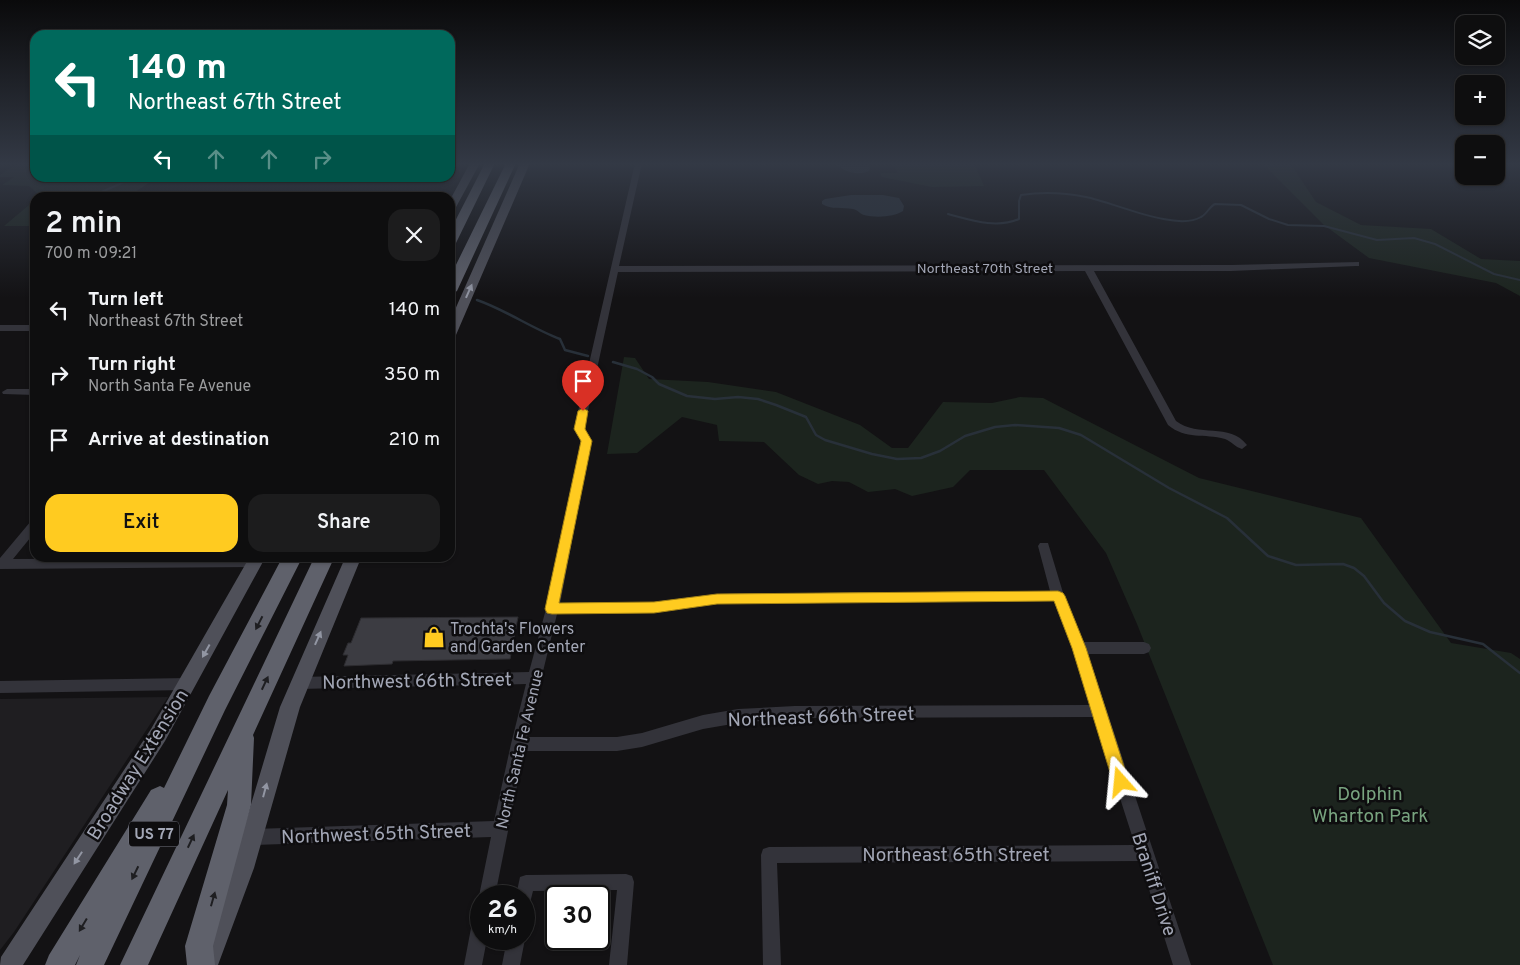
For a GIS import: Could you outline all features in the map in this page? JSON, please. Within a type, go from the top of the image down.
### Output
[{"type":"highway","points":[[455,233],[467,208]]},
{"type":"highway","points":[[455,281],[490,208]]},
{"type":"highway","name":"US 77","points":[[90,965],[217,703],[290,562]]},
{"type":"highway","name":"US 77","points":[[134,965],[322,562]]},
{"type":"highway","points":[[59,965],[217,703]]},
{"type":"highway","points":[[200,965],[199,946],[240,805],[244,728]]},
{"type":"main road","points":[[455,324],[505,208]]},
{"type":"main road","name":"Broadway Extension","points":[[9,965],[158,735],[255,562]]},
{"type":"main road","points":[[206,965],[231,903],[280,737],[299,683],[351,562]]},
{"type":"street","name":"North Santa Fe Avenue","points":[[489,885],[518,744],[552,609],[586,441],[579,429],[628,208]]},
{"type":"street","name":"Northeast 70th Street","points":[[614,269],[1231,268],[1356,264]]},
{"type":"street","points":[[1088,268],[1172,424],[1183,432],[1193,434],[1223,434],[1237,440],[1242,445]]},
{"type":"street","points":[[0,328],[30,328]]},
{"type":"street","points":[[8,392],[30,392]]},
{"type":"street","points":[[1,564],[30,530]]},
{"type":"street","name":"Braniff Drive","points":[[1044,546],[1058,596],[1079,648],[1098,712],[1182,965]]},
{"type":"street","points":[[1,564],[128,562]]},
{"type":"street","points":[[552,609],[654,607],[717,599],[1058,596]]},
{"type":"street","points":[[1079,648],[1144,648]]},
{"type":"street","name":"Northwest 66th Street","points":[[299,683],[534,678]]},
{"type":"street","points":[[0,687],[188,684]]},
{"type":"street","name":"Northeast 66th Street","points":[[518,744],[617,744],[650,738],[703,722],[747,715],[795,712],[1098,712]]},
{"type":"street","name":"Northwest 65th Street","points":[[252,837],[500,829]]},
{"type":"street","name":"Northeast 65th Street","points":[[772,965],[768,855],[1144,852]]},
{"type":"street","points":[[526,885],[526,883],[626,882],[618,965]]},
{"type":"street","points":[[473,965],[476,950]]},
{"type":"street","points":[[511,965],[514,950]]},
{"type":"shaded area","points":[[834,208],[904,208],[903,211],[890,216],[863,214],[853,209]]},
{"type":"shaded area","points":[[168,697],[14,932],[0,950],[0,699]]},
{"type":"green space","points":[[25,208],[30,208],[30,226],[4,226]]},
{"type":"green space","points":[[1307,208],[1328,208],[1361,225],[1431,229],[1481,259],[1520,261],[1520,296],[1496,283],[1369,258],[1324,225]]},
{"type":"green space","name":"Dolphin Wharton Park","points":[[624,357],[635,358],[649,379],[708,382],[776,392],[860,425],[892,448],[908,448],[943,402],[992,403],[1020,397],[1043,398],[1199,478],[1361,518],[1451,643],[1511,653],[1520,659],[1520,965],[1273,965],[1137,624],[1106,553],[1044,470],[970,470],[953,487],[912,496],[895,489],[868,492],[849,482],[832,481],[818,484],[799,475],[764,442],[719,441],[717,425],[682,417],[637,453],[607,454]]},
{"type":"building","name":"Trochta's Flowers and Garden Center","points":[[518,617],[510,659],[393,661],[392,664],[344,666],[348,655],[343,655],[348,643],[351,643],[361,618]]},
{"type":"waterway","points":[[948,214],[983,222],[1001,223],[1019,219],[1019,208]]},
{"type":"waterway","points":[[1124,208],[1161,219],[1176,221],[1190,221],[1201,217],[1210,208]]},
{"type":"waterway","points":[[1247,208],[1269,219],[1288,225],[1324,226],[1377,240],[1414,238],[1435,244],[1494,274],[1520,280]]},
{"type":"waterway","points":[[477,300],[560,339],[565,350],[588,356]]},
{"type":"waterway","points":[[613,362],[637,369],[652,377],[659,384],[687,396],[715,399],[738,397],[758,399],[776,405],[806,417],[816,435],[825,440],[872,454],[897,459],[921,458],[940,451],[965,436],[995,427],[1015,425],[1059,428],[1081,435],[1169,488],[1227,518],[1268,556],[1296,565],[1343,564],[1354,568],[1364,576],[1384,603],[1405,621],[1430,632],[1483,644],[1520,673]]},
{"type":"place","name":"Trochta's Flowers and Garden Center","points":[[434,637]]},
{"type":"route","points":[[583,411],[579,429],[586,441],[552,609],[654,607],[717,599],[1058,596],[1079,648],[1121,782]]}]
